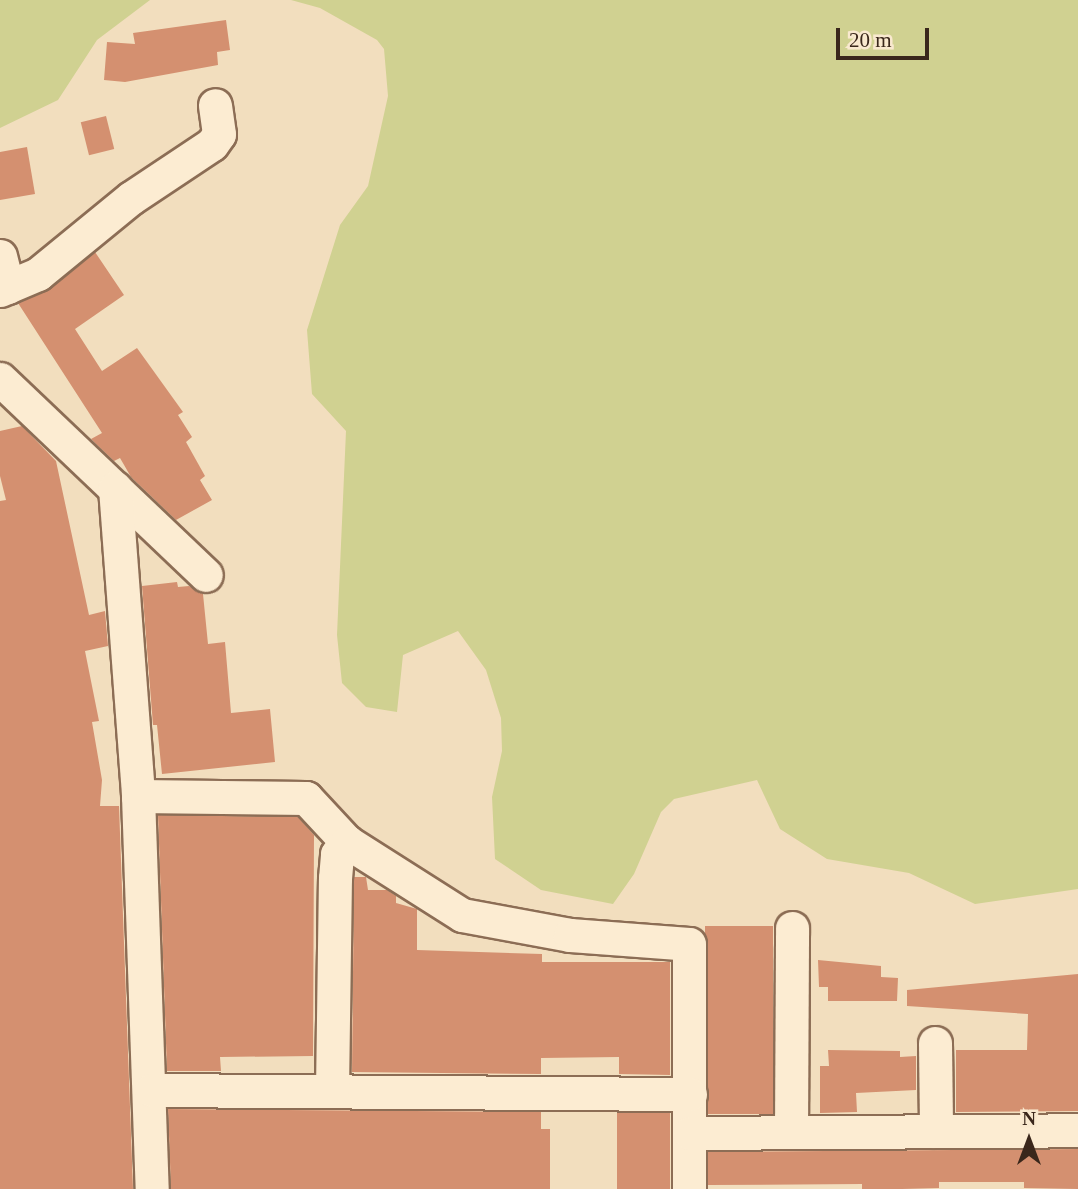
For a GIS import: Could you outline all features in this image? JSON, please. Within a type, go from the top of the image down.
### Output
[{"type":"street","points":[[3,278],[38,274],[131,198],[212,144],[219,134],[215,105]]},
{"type":"street","points":[[0,379],[206,575]]},
{"type":"street","points":[[115,488],[138,796],[151,1090],[152,1189]]},
{"type":"street","points":[[138,796],[306,798],[347,842],[462,915],[570,936],[689,944],[689,1189]]},
{"type":"street","points":[[332,1091],[335,878],[337,854],[347,842]]},
{"type":"street","points":[[792,928],[792,1132]]},
{"type":"street","points":[[935,1044],[936,1131]]},
{"type":"street","points":[[151,1090],[690,1094]]},
{"type":"street","points":[[690,1133],[1078,1130]]},
{"type":"green space","points":[[0,0],[150,0],[97,40],[58,100],[0,128]]},
{"type":"green space","points":[[291,0],[1078,0],[1078,889],[975,904],[909,873],[827,859],[780,829],[757,780],[674,799],[661,812],[634,874],[613,904],[541,890],[495,859],[492,797],[502,751],[501,718],[486,670],[458,631],[403,655],[397,712],[366,707],[342,683],[337,635],[346,431],[312,394],[307,330],[340,225],[368,186],[388,96],[384,49],[377,40],[320,8]]},
{"type":"building","points":[[226,20],[230,50],[217,52],[218,65],[125,82],[104,80],[107,42],[135,44],[133,33]]},
{"type":"building","points":[[106,116],[114,149],[89,155],[81,122]]},
{"type":"building","points":[[27,147],[35,194],[0,200],[0,152]]},
{"type":"building","points":[[95,252],[124,295],[75,329],[102,371],[137,348],[183,412],[178,415],[192,437],[186,442],[205,476],[200,480],[212,500],[176,520],[131,477],[120,458],[114,461],[91,439],[102,433],[18,303],[50,289]]},
{"type":"building","points":[[22,426],[56,461],[89,615],[105,611],[108,646],[85,651],[99,721],[92,722],[102,780],[100,806],[119,806],[133,1189],[0,1189],[0,501],[6,500],[0,476],[0,431]]},
{"type":"building","points":[[177,582],[178,587],[189,586],[203,594],[208,644],[225,642],[231,713],[270,709],[275,762],[162,774],[157,725],[153,725],[142,586]]},
{"type":"building","points":[[158,815],[298,817],[314,835],[313,1056],[220,1057],[221,1071],[167,1071]]},
{"type":"building","points":[[354,877],[366,877],[368,890],[387,890],[396,896],[396,903],[417,909],[417,950],[542,954],[542,962],[670,962],[670,1075],[619,1074],[619,1057],[541,1058],[541,1074],[352,1072]]},
{"type":"building","points":[[705,926],[773,926],[773,1114],[705,1114]]},
{"type":"building","points":[[818,960],[881,966],[881,977],[898,978],[897,1001],[828,1001],[828,987],[819,987]]},
{"type":"building","points":[[1078,974],[1078,1111],[956,1112],[956,1050],[1027,1050],[1028,1014],[907,1006],[907,990]]},
{"type":"building","points":[[828,1050],[900,1051],[900,1057],[916,1056],[916,1090],[856,1093],[857,1112],[820,1113],[820,1066],[829,1066]]},
{"type":"building","points":[[168,1109],[541,1112],[541,1129],[550,1129],[550,1189],[171,1189]]},
{"type":"building","points":[[617,1113],[670,1113],[670,1189],[617,1189]]},
{"type":"building","points":[[1078,1149],[1078,1189],[1024,1188],[1024,1182],[939,1182],[939,1188],[902,1189],[862,1189],[862,1184],[708,1185],[708,1152]]}]
